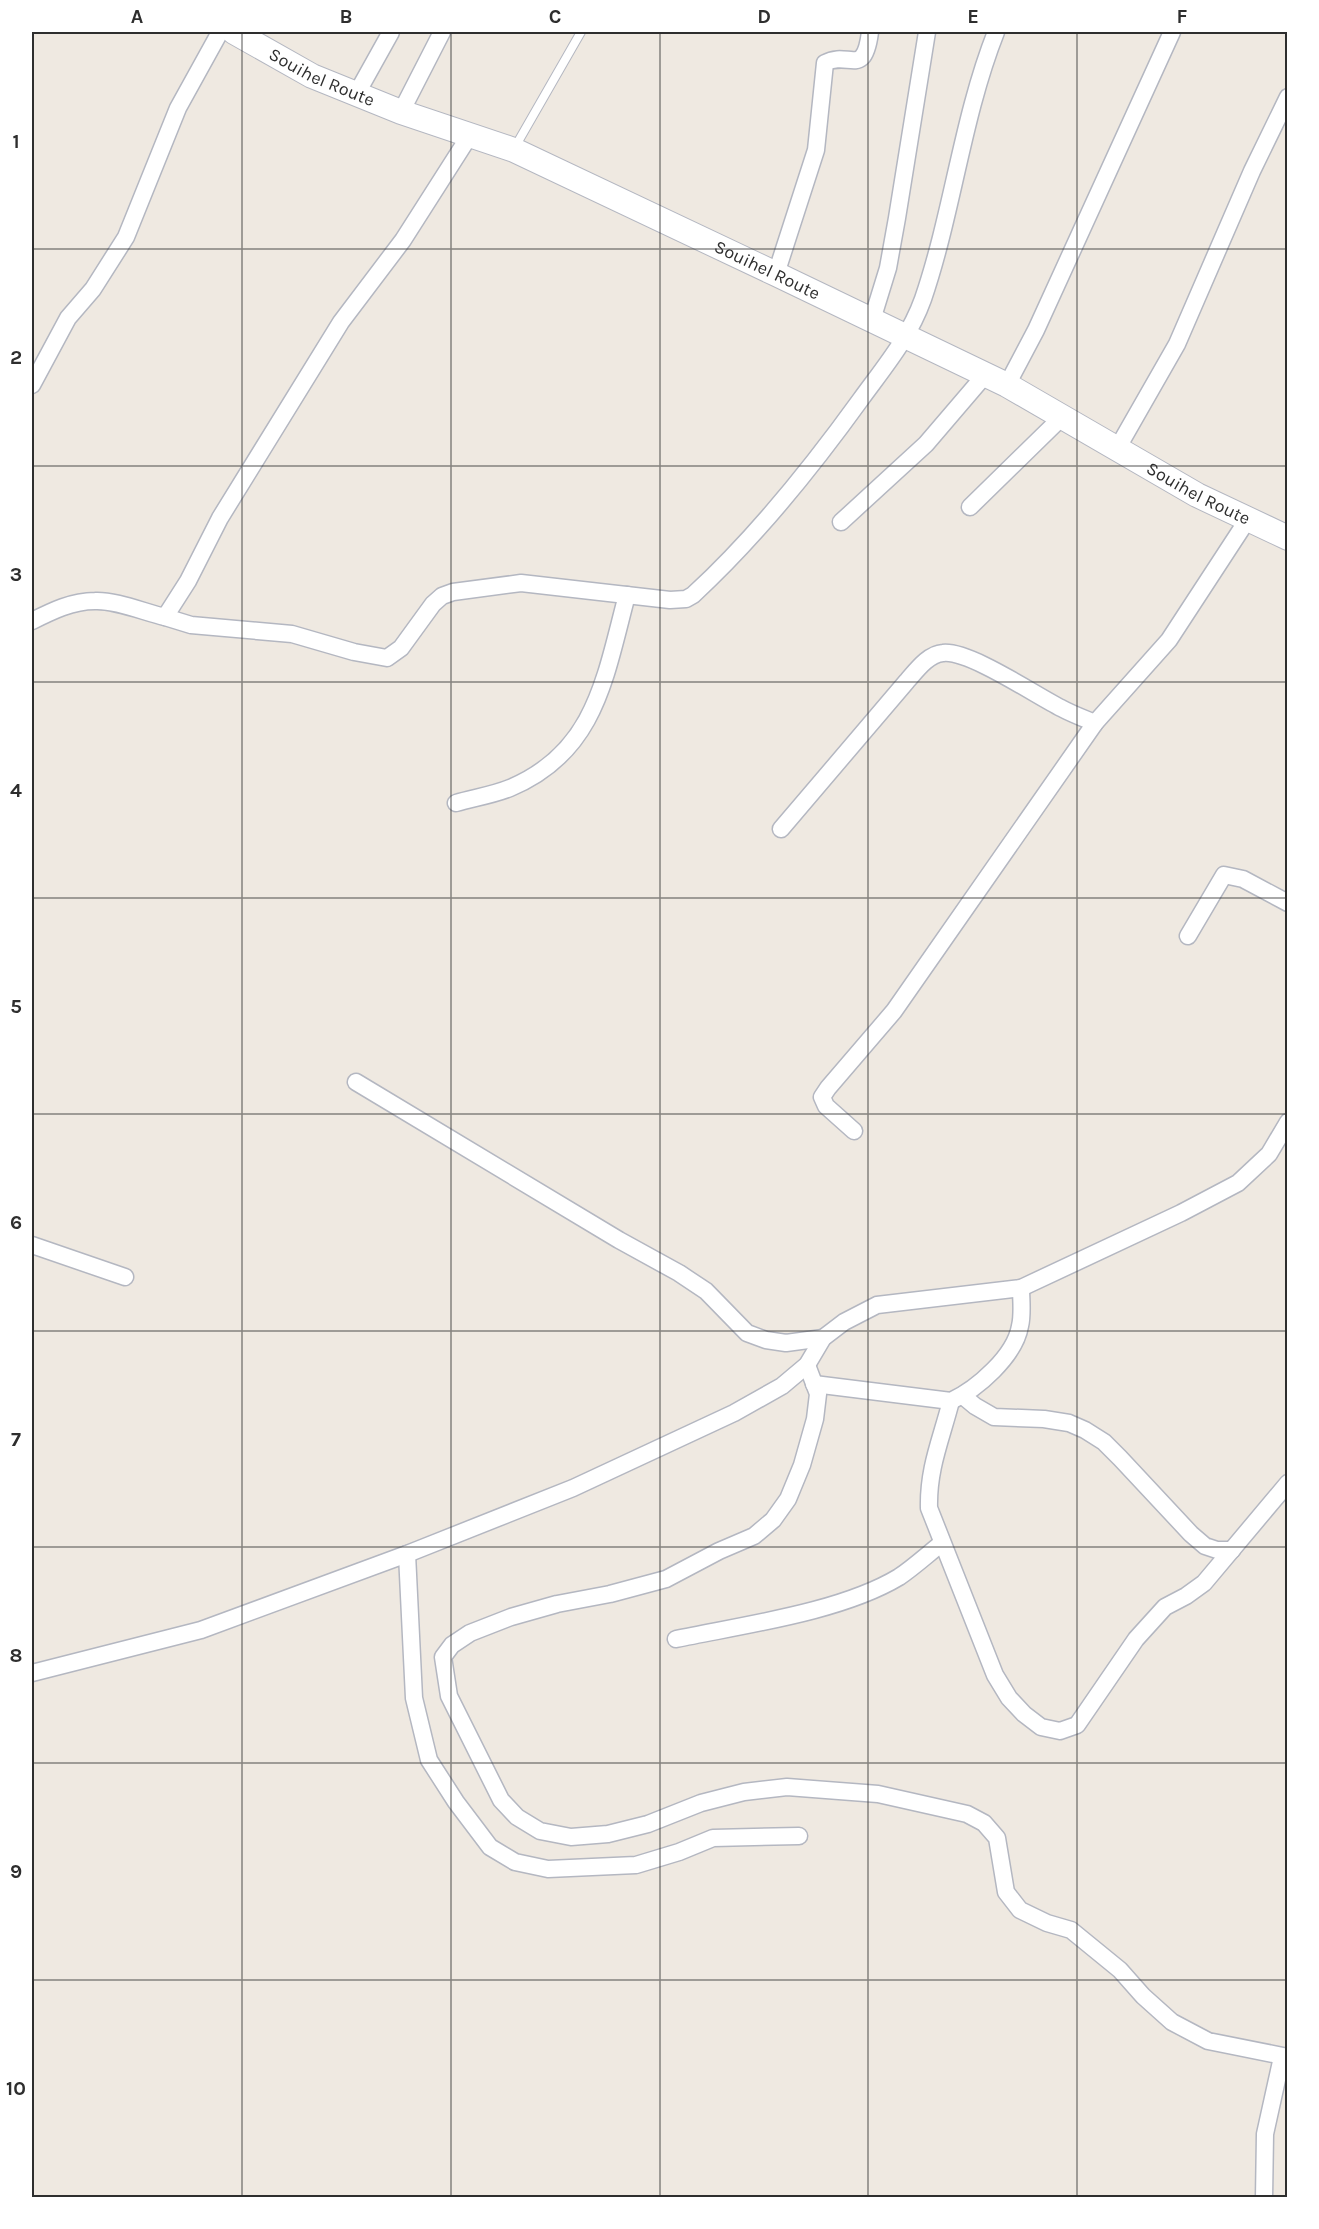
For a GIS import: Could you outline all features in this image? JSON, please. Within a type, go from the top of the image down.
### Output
[{"type":"main road","name":"Souihel Route","points":[[234,32],[312,76],[401,112],[514,150],[872,320],[1007,385],[1197,495],[1287,538]]},
{"type":"street","points":[[32,385],[68,318],[93,289],[126,237],[178,108],[220,32]]},
{"type":"street","points":[[357,93],[391,32]]},
{"type":"street","points":[[401,112],[442,32]]},
{"type":"street","points":[[776,274],[816,150],[825,63],[832,60],[849,62],[861,58],[867,49],[870,32]]},
{"type":"street","points":[[872,320],[888,268],[927,32]]},
{"type":"street","points":[[32,621],[55,609],[78,602],[97,600],[191,625],[292,634],[354,652],[387,658],[401,648],[433,604],[442,596],[453,592],[521,583],[557,585],[594,592],[679,600],[693,595],[812,465],[907,337],[923,298],[938,247],[975,93],[996,32]]},
{"type":"street","points":[[1007,385],[1036,330],[1172,32]]},
{"type":"street","points":[[1117,449],[1177,344],[1252,171],[1287,97]]},
{"type":"street","points":[[165,617],[188,581],[220,518],[341,322],[408,231],[470,135]]},
{"type":"street","points":[[841,522],[926,444],[985,375]]},
{"type":"street","points":[[969,507],[1061,418]]},
{"type":"street","points":[[854,1131],[826,1106],[822,1097],[894,1011],[1095,723],[1169,640],[1248,519]]},
{"type":"street","points":[[456,803],[509,788],[541,772],[565,752],[584,727],[597,699],[627,595]]},
{"type":"street","points":[[781,829],[907,681],[928,659],[941,653],[957,654],[978,663],[1062,709],[1095,723]]},
{"type":"street","points":[[1188,936],[1224,874],[1243,879],[1287,903]]},
{"type":"street","points":[[356,1083],[609,1235],[679,1273],[706,1291],[747,1333],[766,1340],[786,1343],[823,1338]]},
{"type":"street","points":[[32,1674],[201,1630],[407,1554],[573,1488],[734,1413],[782,1386],[807,1365],[823,1338],[844,1322],[877,1305],[1021,1288],[1181,1213],[1238,1182],[1269,1154],[1287,1122]]},
{"type":"street","points":[[32,1245],[125,1277]]},
{"type":"street","points":[[1021,1288],[1021,1325],[1009,1352],[994,1369],[957,1399],[932,1464],[928,1485],[929,1508],[994,1675],[1009,1698],[1041,1727],[1060,1731],[1077,1725],[1136,1639],[1165,1607],[1204,1583],[1287,1483]]},
{"type":"street","points":[[807,1365],[818,1394],[815,1419],[788,1499],[773,1520],[754,1536],[719,1551],[666,1579],[610,1594],[556,1604],[511,1617],[470,1633],[452,1645],[443,1657],[449,1696],[501,1800],[517,1817],[540,1831],[571,1837],[608,1834],[638,1827],[701,1803],[744,1792],[788,1787],[878,1794],[967,1814],[984,1823],[997,1838],[1006,1892],[1020,1910],[1047,1923],[1071,1930],[1120,1970],[1143,1996],[1172,2022],[1208,2041],[1285,2057],[1265,2134],[1264,2198]]},
{"type":"street","points":[[814,1384],[957,1399],[994,1417],[1044,1419],[1085,1430],[1104,1442],[1205,1546],[1217,1550],[1232,1550]]},
{"type":"street","points":[[676,1639],[793,1614],[854,1598],[898,1577],[942,1543]]},
{"type":"street","points":[[407,1554],[414,1698],[429,1760],[456,1802],[490,1847],[515,1862],[548,1869],[636,1865],[713,1839],[799,1836]]},
{"type":"lane","points":[[514,150],[581,32]]}]
